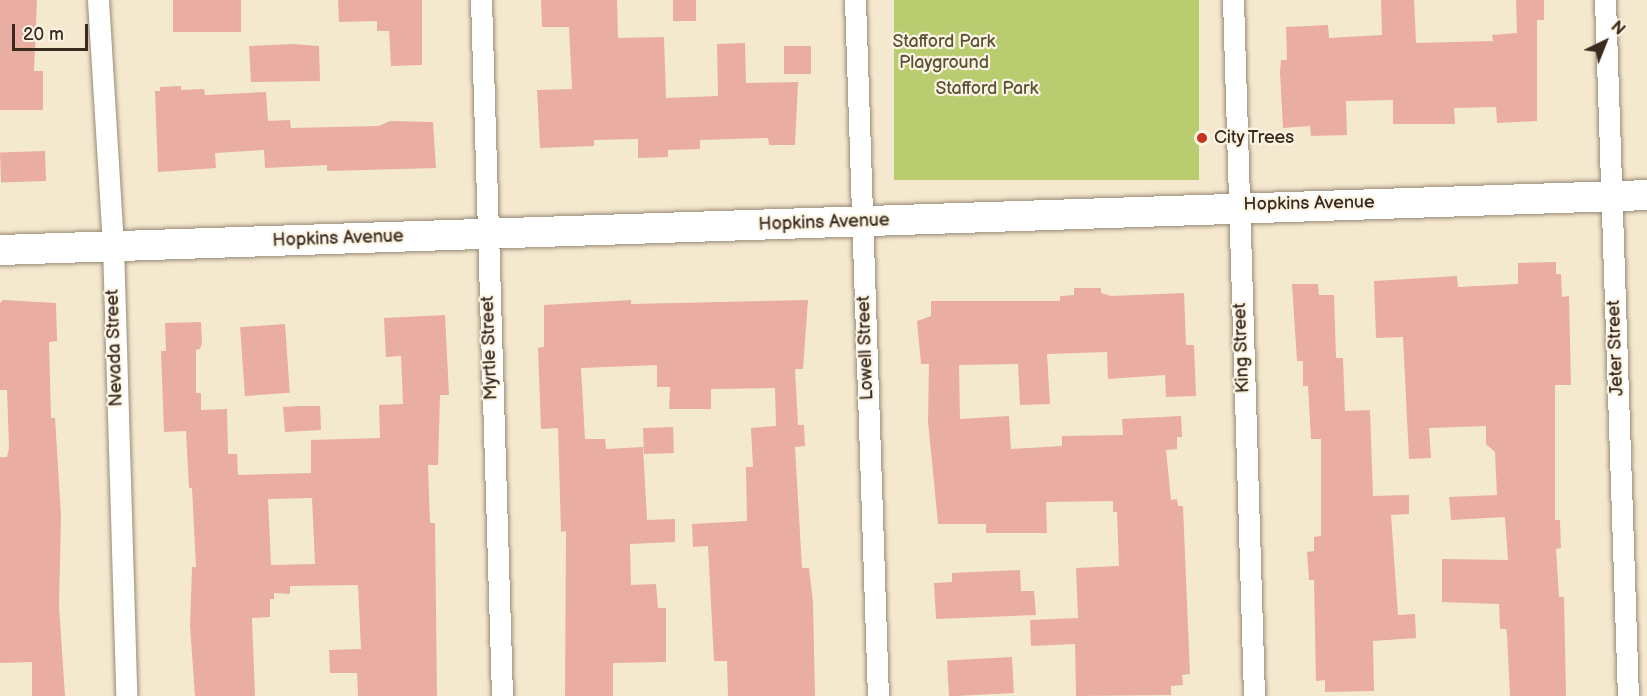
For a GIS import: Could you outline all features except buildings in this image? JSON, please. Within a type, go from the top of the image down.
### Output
[{"type":"street","name":"Nevada Street","points":[[98,0],[113,246],[126,696]]},
{"type":"street","name":"Myrtle Street","points":[[481,0],[502,696]]},
{"type":"street","name":"Lowell Street","points":[[855,0],[878,696]]},
{"type":"street","name":"King Street","points":[[1233,0],[1254,696]]},
{"type":"street","name":"Jeter Street","points":[[1605,0],[1628,696]]},
{"type":"street","name":"Hopkins Avenue","points":[[0,250],[862,222],[1238,206],[1647,195]]},
{"type":"green space","name":"Stafford Park","points":[[894,0],[1199,0],[1199,180],[894,180]]},
{"type":"place","name":"City Trees","points":[[1202,138]]},
{"type":"park label","name":"Stafford Park Playground","points":[[944,53]]}]
